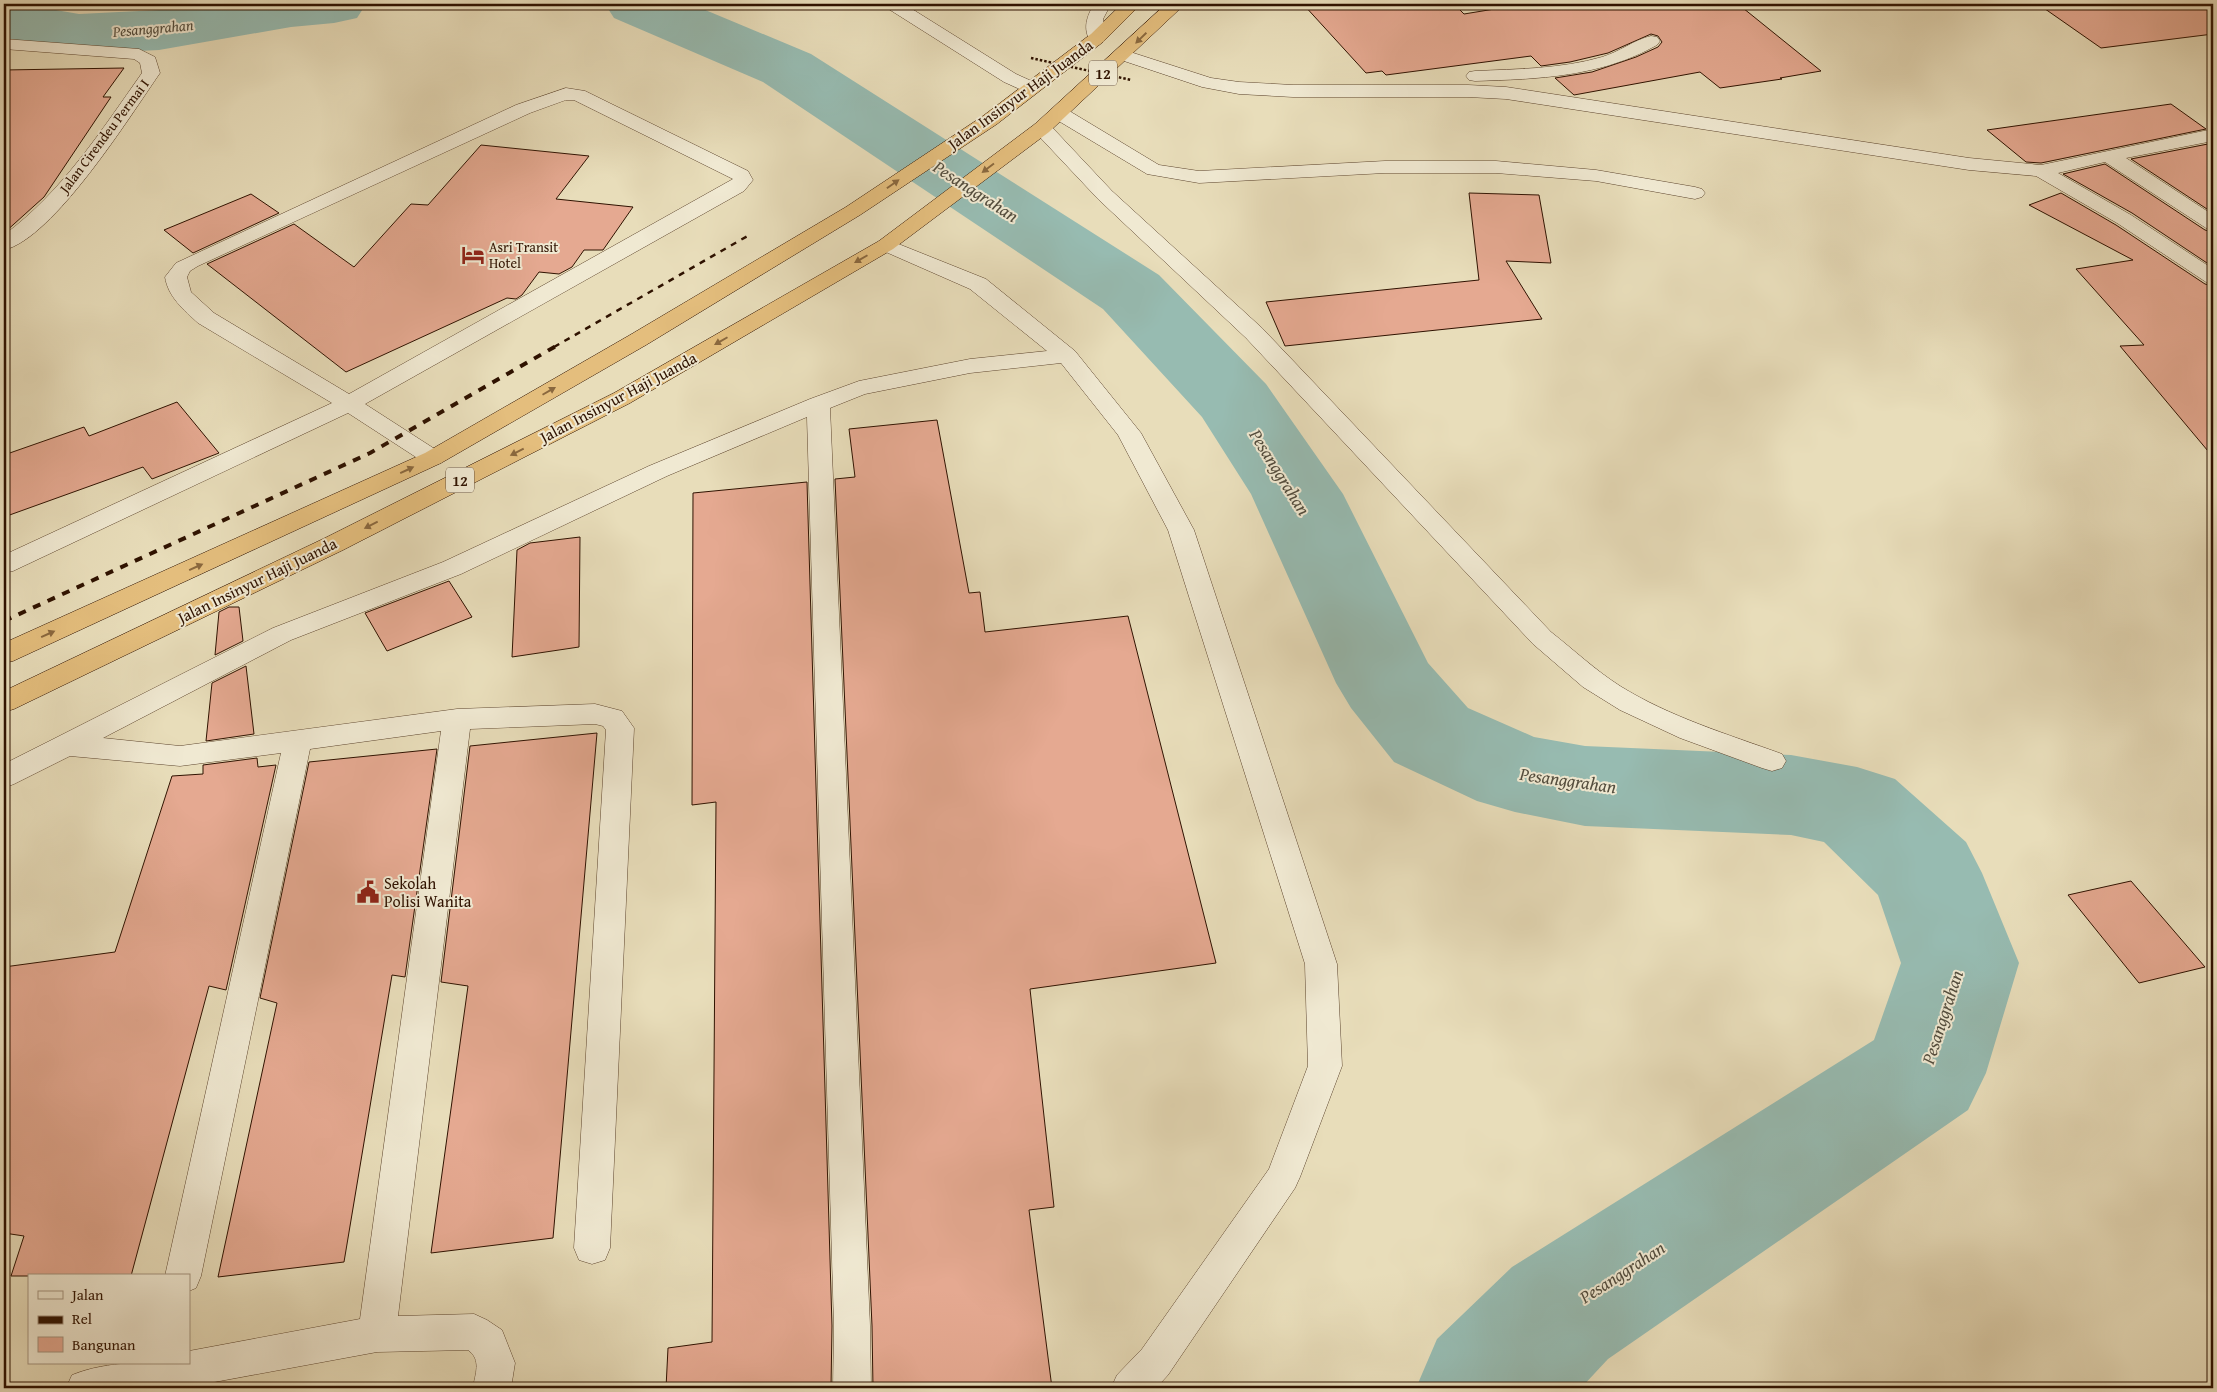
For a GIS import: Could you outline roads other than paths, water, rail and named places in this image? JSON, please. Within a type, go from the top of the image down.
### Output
[{"type":"highway","name":"Jalan Insinyur Haji Juanda","points":[[4,654],[433,458],[646,335],[852,211],[990,120],[1096,38],[1132,4]]},
{"type":"highway","name":"Jalan Insinyur Haji Juanda","points":[[4,702],[334,544],[622,398],[894,239],[1059,113],[1176,4]]},
{"type":"street","points":[[893,4],[1010,78],[1032,88]]},
{"type":"street","points":[[1096,38],[1094,19],[1102,4]]},
{"type":"street","points":[[1239,88],[1544,73],[1574,69],[1618,59],[1635,52],[1652,41]]},
{"type":"street","name":"Jalan Cirendeu Permai I","points":[[4,44],[139,54],[146,58],[152,66],[151,73],[72,183],[23,232],[4,244]]},
{"type":"street","points":[[1124,54],[1208,83],[1239,88],[1293,92],[1468,91],[1506,93],[1627,110],[1969,164],[2041,171],[2213,135]]},
{"type":"street","points":[[4,566],[349,404],[737,187],[741,183],[742,178],[738,172],[578,96],[566,94],[523,109],[191,262],[178,272],[176,276],[178,289],[188,302],[206,318],[349,404],[433,458]]},
{"type":"street","points":[[1059,113],[1154,170],[1182,176],[1199,178],[1439,166],[1496,167],[1599,176],[1644,182],[1695,193]]},
{"type":"street","points":[[1035,133],[1105,194],[1254,333],[1542,638],[1590,679],[1630,704],[1702,735],[1772,761]]},
{"type":"street","points":[[2110,156],[2213,224]]},
{"type":"street","points":[[2041,171],[2124,219],[2213,278]]},
{"type":"street","points":[[894,239],[978,284],[1067,356],[1129,433],[1181,530],[1321,964],[1324,1066],[1283,1177],[1156,1362],[1130,1388]]},
{"type":"street","points":[[4,777],[282,634],[452,568],[658,471],[818,404],[859,388],[970,366],[1067,356]]},
{"type":"street","points":[[818,404],[852,1326],[852,1388]]},
{"type":"street","points":[[66,745],[180,756],[456,719],[595,714],[612,718],[620,728],[592,1248]]},
{"type":"street","points":[[377,1334],[456,719]]},
{"type":"street","points":[[183,1274],[298,739]]},
{"type":"street","points":[[85,1388],[163,1369],[377,1334],[474,1332],[489,1343],[496,1364],[492,1388]]},
{"type":"waterway","name":"Pesanggrahan","points":[[11,4],[28,24],[79,34],[159,30],[291,8],[334,4]]},
{"type":"waterway","name":"Pesanggrahan","points":[[637,4],[787,68],[1131,292],[1236,402],[1297,494],[1387,683],[1431,735],[1515,773],[1585,786],[1791,795],[1857,808],[1926,873],[1960,963],[1924,1073],[1560,1313],[1487,1388]]},
{"type":"railway","points":[[554,347],[751,234]]},
{"type":"railway","points":[[4,621],[370,453],[556,346]]},
{"type":"place","name":"Asri Transit Hotel","points":[[473,255]]},
{"type":"place","name":"Sekolah Polisi Wanita","points":[[368,892]]}]
